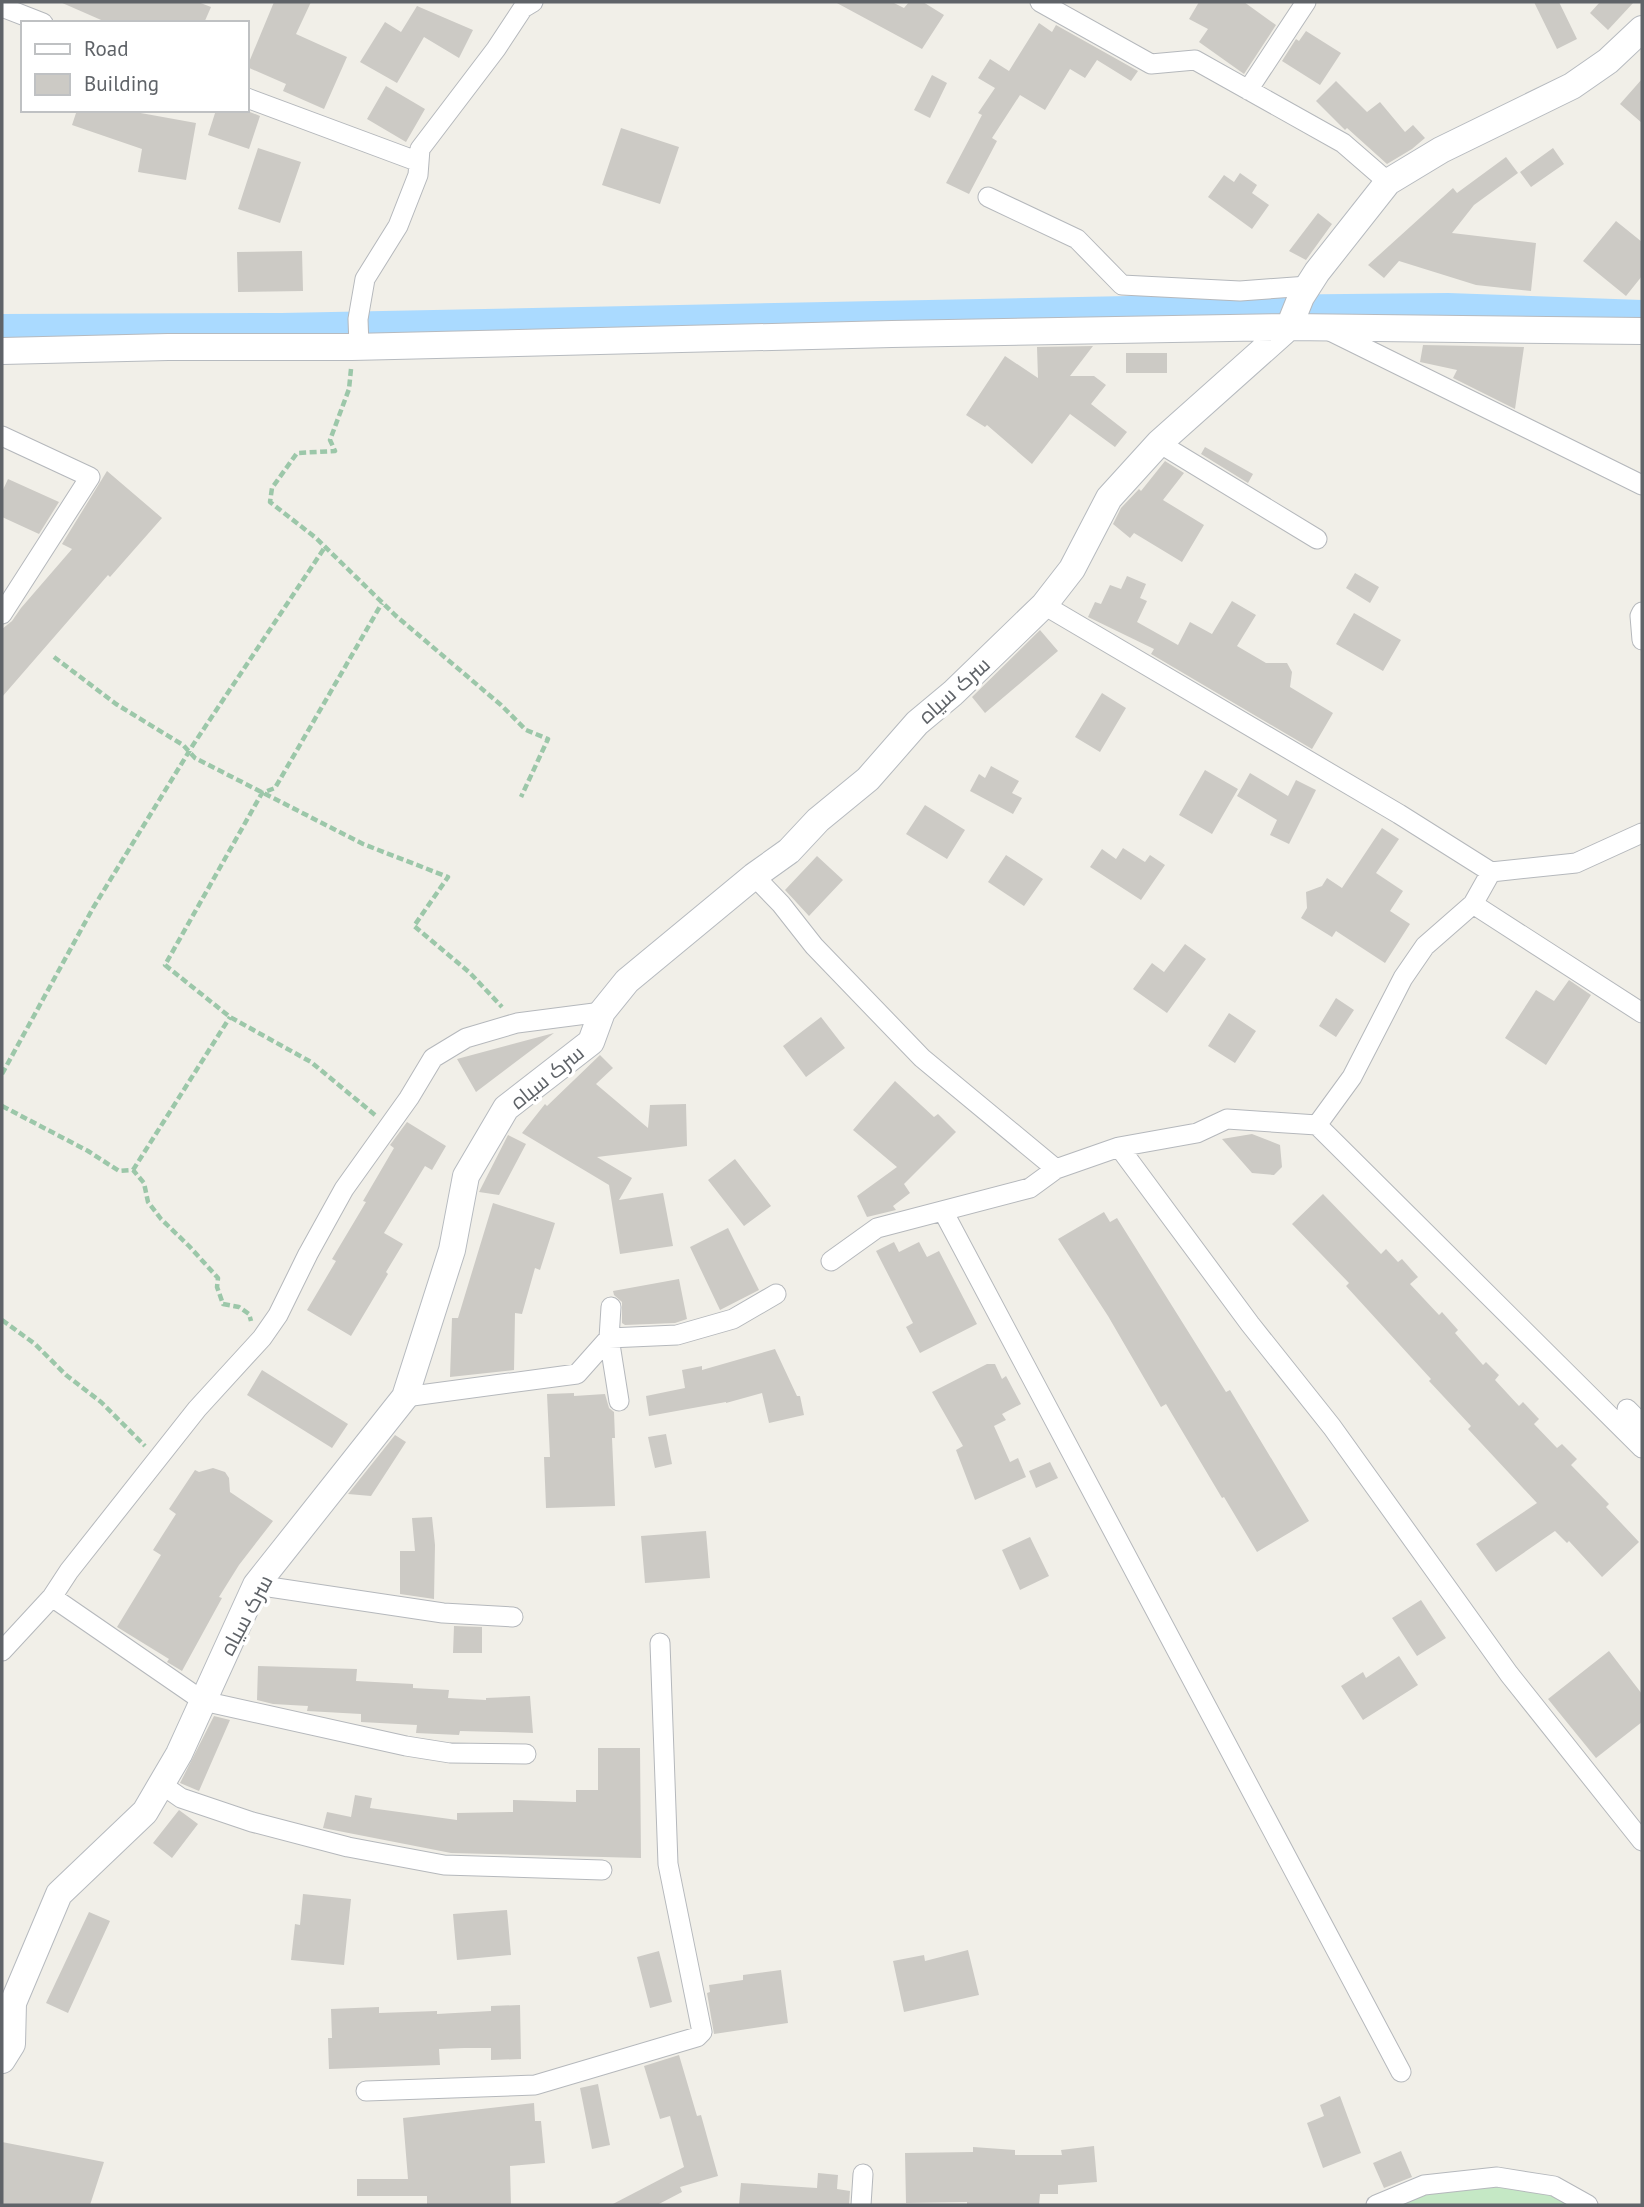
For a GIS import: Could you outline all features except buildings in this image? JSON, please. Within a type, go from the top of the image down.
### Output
[{"type":"street","points":[[1040,2],[1151,64],[1195,60],[1343,143],[1388,182],[1441,150],[1572,86],[1608,61],[1642,29]]},
{"type":"street","points":[[1248,90],[1306,2]]},
{"type":"street","points":[[357,337],[365,279],[398,226],[418,175],[420,149],[496,50],[523,4]]},
{"type":"street","points":[[2,7],[38,21]]},
{"type":"street","points":[[248,98],[419,162]]},
{"type":"street","name":"سرک سیاه","points":[[2,2060],[12,2044],[13,2003],[59,1894],[145,1812],[179,1754],[256,1585],[405,1397],[452,1250],[466,1176],[506,1108],[591,1042],[602,1012],[627,981],[754,876],[789,851],[818,820],[868,779],[917,723],[953,693],[1045,605],[1072,569],[1110,498],[1158,443],[1298,307],[1388,182]]},
{"type":"street","points":[[988,197],[1077,239],[1122,285],[1240,291],[1298,307],[1321,327],[1642,485]]},
{"type":"street","points":[[2,351],[1298,307]]},
{"type":"street","points":[[1321,327],[1642,331]]},
{"type":"street","points":[[2,436],[90,477],[2,614]]},
{"type":"street","points":[[1158,443],[1317,539]]},
{"type":"street","points":[[1045,605],[1399,814],[1491,872],[1576,863],[1642,833]]},
{"type":"street","points":[[1642,612],[1642,640]]},
{"type":"street","points":[[1317,1125],[1352,1077],[1403,978],[1426,946],[1472,904],[1491,872]]},
{"type":"street","points":[[754,876],[781,904],[814,946],[922,1058],[1056,1168]]},
{"type":"street","points":[[1472,904],[1642,1013]]},
{"type":"street","points":[[5,1643],[52,1597],[69,1571],[197,1409],[262,1338],[278,1315],[307,1254],[344,1189],[389,1127],[433,1058],[466,1038],[517,1023],[602,1012]]},
{"type":"street","points":[[831,1261],[877,1228],[1030,1188],[1056,1168],[1119,1147],[1197,1133],[1227,1119],[1317,1125],[1642,1448]]},
{"type":"street","points":[[1119,1147],[1250,1324],[1332,1427],[1509,1674],[1642,1841]]},
{"type":"street","points":[[943,1211],[1401,2072]]},
{"type":"street","points":[[405,1397],[577,1374],[609,1338],[677,1335],[733,1320],[776,1294]]},
{"type":"street","points":[[611,1307],[609,1338],[619,1401]]},
{"type":"street","points":[[1627,1409],[1642,1424]]},
{"type":"street","points":[[256,1585],[443,1613],[513,1617]]},
{"type":"street","points":[[52,1597],[203,1701],[406,1746],[450,1753],[526,1754]]},
{"type":"street","points":[[366,2091],[535,2085],[697,2037],[702,2032],[668,1864],[660,1643]]},
{"type":"street","points":[[161,1784],[181,1798],[252,1822],[348,1847],[444,1865],[602,1870]]},
{"type":"street","points":[[862,2205],[863,2174]]},
{"type":"street","points":[[1376,2205],[1424,2185],[1497,2177],[1554,2186],[1588,2205]]},
{"type":"path","points":[[357,337],[349,389],[330,440],[335,451],[297,453],[272,488],[270,502],[326,547],[418,636],[501,705],[526,730],[548,739],[521,797]]},
{"type":"path","points":[[2,1074],[93,908],[189,752],[326,547]]},
{"type":"path","points":[[382,603],[275,788],[262,793],[165,965],[230,1017],[311,1062],[389,1127]]},
{"type":"path","points":[[54,657],[116,704],[183,745],[195,758],[363,844],[448,877],[414,926],[470,973],[517,1023]]},
{"type":"path","points":[[133,1170],[230,1017]]},
{"type":"path","points":[[2,1106],[88,1150],[119,1171],[133,1170]]},
{"type":"path","points":[[133,1170],[144,1184],[148,1202],[161,1219],[218,1278],[217,1287],[223,1304],[239,1307],[249,1314],[254,1332],[262,1338]]},
{"type":"path","points":[[2,1320],[35,1344],[66,1375],[101,1402],[158,1459]]},
{"type":"green space","points":[[1497,2177],[1588,2205],[1376,2205]]},
{"type":"waterway","points":[[2,326],[281,325],[1129,308],[1448,305],[1642,312]]}]
